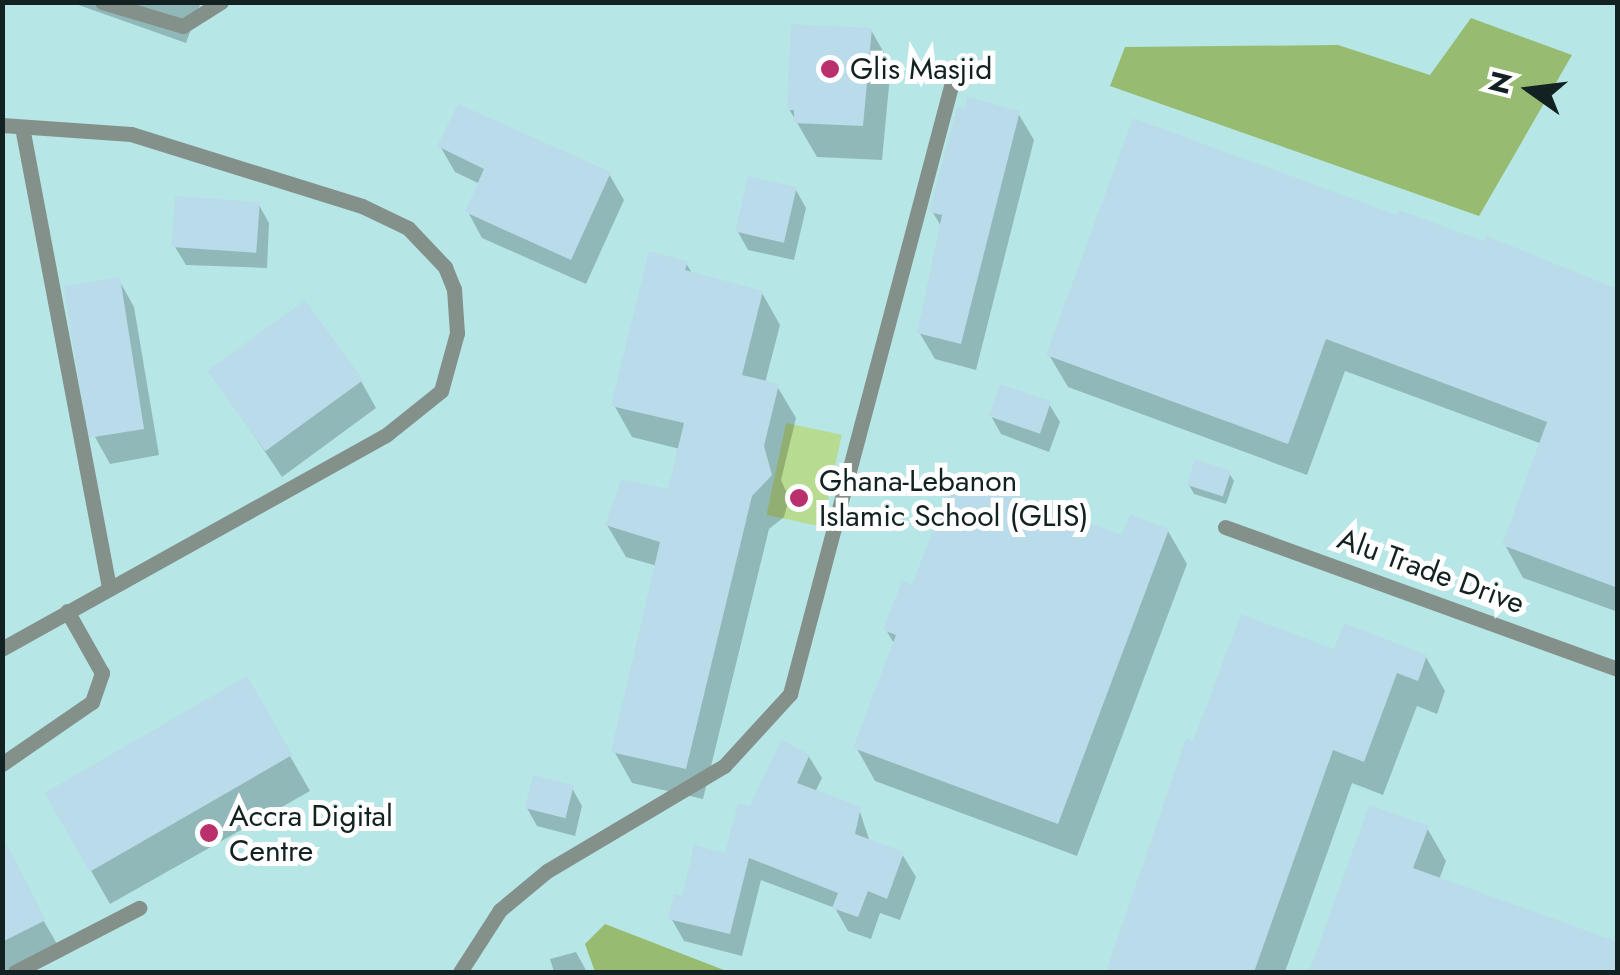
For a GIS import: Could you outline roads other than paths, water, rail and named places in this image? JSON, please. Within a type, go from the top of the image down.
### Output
[{"type":"lane","points":[[102,2],[183,26],[221,2]]},
{"type":"lane","points":[[461,972],[500,910],[547,871],[724,766],[790,694],[956,67]]},
{"type":"lane","points":[[2,125],[131,134],[320,189],[408,228],[438,257],[454,290],[452,366],[422,410],[2,648]]},
{"type":"lane","points":[[22,127],[109,587]]},
{"type":"lane","name":"Alu Trade Drive","points":[[1225,527],[1618,669]]},
{"type":"lane","points":[[2,764],[92,702],[102,673],[67,611]]},
{"type":"lane","points":[[15,972],[140,908]]},
{"type":"place","name":"Glis Masjid","points":[[830,69]]},
{"type":"place","name":"Ghana-Lebanon Islamic School (GLIS)","points":[[799,498]]},
{"type":"place","name":"Accra Digital Centre","points":[[209,833]]}]
